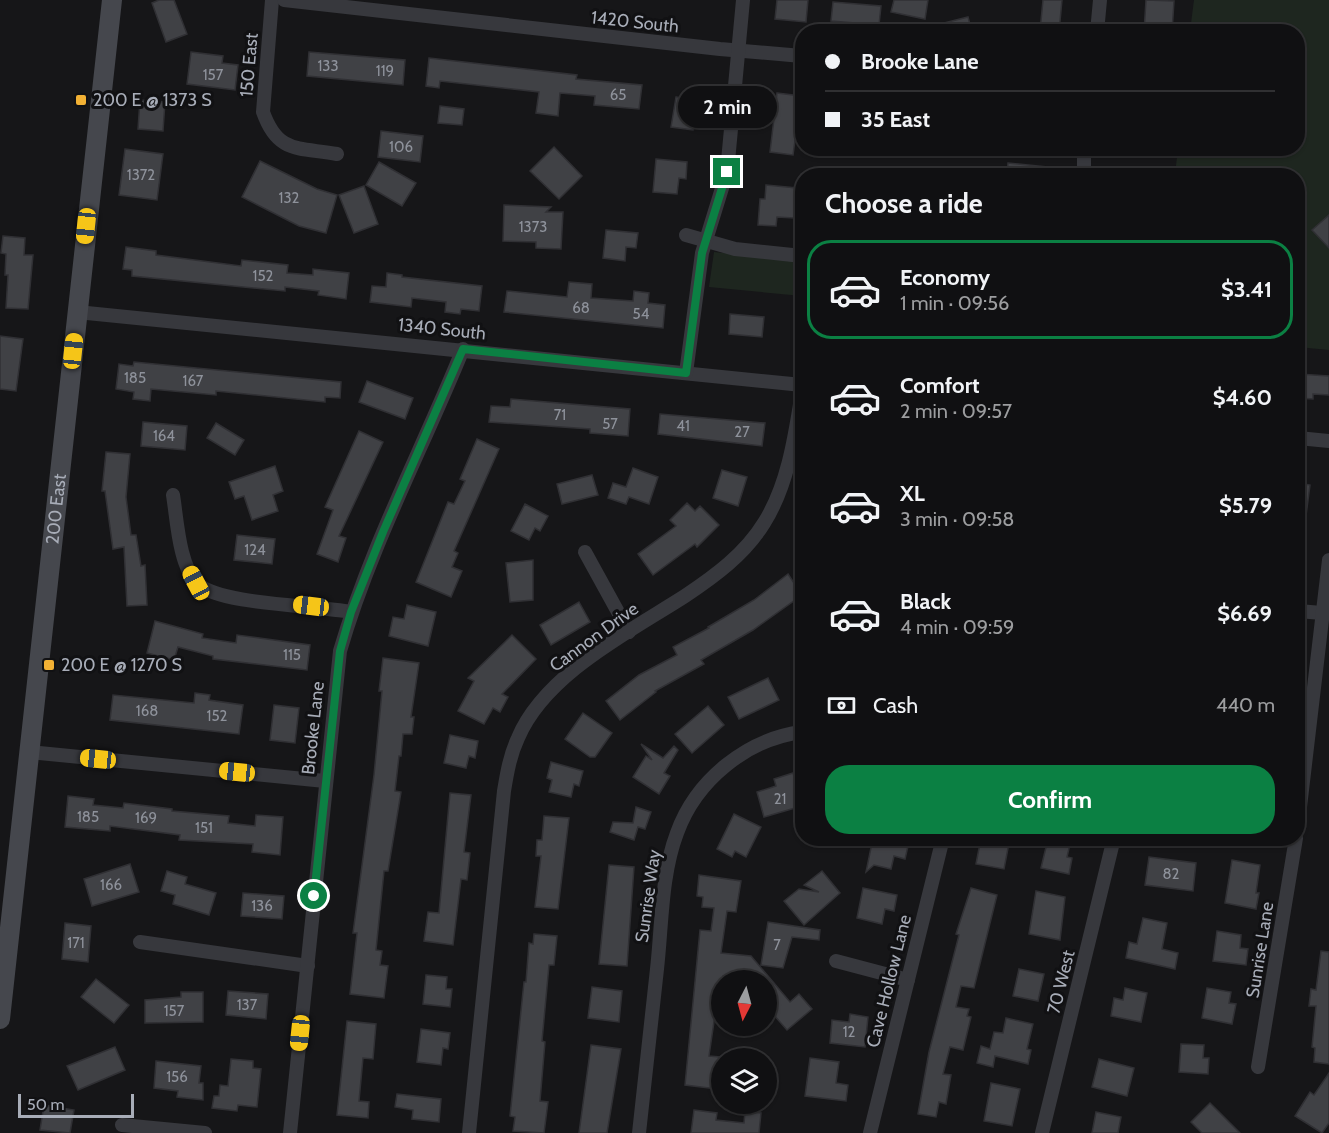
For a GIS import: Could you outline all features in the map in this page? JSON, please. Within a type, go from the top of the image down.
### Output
[{"type":"main road","name":"200 East","points":[[0,1019],[112,0]]},
{"type":"street","name":"150 East","points":[[272,0],[263,112],[268,129],[283,145],[337,154]]},
{"type":"street","name":"1420 South","points":[[284,0],[737,51],[795,55]]},
{"type":"street","points":[[686,373],[706,243],[727,172],[743,0]]},
{"type":"street","points":[[1098,24],[1100,0]]},
{"type":"street","points":[[686,235],[706,243],[735,249],[795,255]]},
{"type":"street","name":"1340 South","points":[[77,312],[463,349],[795,384]]},
{"type":"street","name":"Brooke Lane","points":[[290,1133],[340,651],[351,612],[463,349]]},
{"type":"street","name":"Cannon Drive","points":[[469,1133],[509,763],[518,737],[532,713],[549,692],[582,665],[701,585],[736,558],[764,523],[776,499],[790,455],[795,429]]},
{"type":"street","points":[[1305,439],[1329,441]]},
{"type":"street","points":[[173,495],[183,558],[196,583],[217,595],[351,612]]},
{"type":"street","points":[[585,552],[630,632]]},
{"type":"street","points":[[1305,762],[1329,560]]},
{"type":"street","points":[[1305,612],[1322,613]]},
{"type":"street","name":"Sunrise Way","points":[[639,1133],[668,875],[677,832],[701,791],[724,766],[747,749],[795,734]]},
{"type":"street","points":[[29,752],[325,781]]},
{"type":"street","name":"Cave Hollow Lane","points":[[870,1133],[941,846]]},
{"type":"street","name":"70 West","points":[[1042,1133],[1112,846]]},
{"type":"street","name":"Sunrise Lane","points":[[1258,1067],[1295,846]]},
{"type":"street","points":[[140,942],[308,966]]},
{"type":"street","points":[[836,961],[908,980]]},
{"type":"street","points":[[122,1125],[205,1133]]},
{"type":"shaded area","points":[[1194,0],[1329,0],[1329,350],[1305,348],[1305,168],[1176,168],[1177,156],[1305,156],[1305,24],[1191,24]]},
{"type":"shaded area","points":[[714,252],[795,260],[795,295],[709,287]]},
{"type":"building","points":[[159,0],[174,0],[187,34],[166,42],[152,3]]},
{"type":"building","points":[[777,0],[808,0],[806,22],[775,19]]},
{"type":"building","points":[[894,0],[928,0],[925,19],[891,12]]},
{"type":"building","points":[[1043,0],[1062,0],[1060,24],[1041,24]]},
{"type":"building","points":[[1146,0],[1174,1],[1173,24],[1144,24]]},
{"type":"building","points":[[833,2],[881,6],[879,24],[831,21]]},
{"type":"building","points":[[968,17],[970,24],[940,24]]},
{"type":"building","points":[[191,52],[223,56],[222,63],[238,65],[235,90],[187,84]]},
{"type":"building","points":[[309,52],[405,60],[403,85],[307,76]]},
{"type":"building","points":[[429,58],[577,75],[576,79],[642,85],[639,109],[594,105],[595,96],[560,93],[558,116],[536,113],[539,92],[440,81],[439,88],[426,86]]},
{"type":"building","points":[[777,93],[795,95],[793,155],[770,152]]},
{"type":"building","points":[[676,97],[698,101],[693,130],[671,127]]},
{"type":"building","points":[[140,100],[165,102],[163,131],[138,129]]},
{"type":"building","points":[[440,106],[464,109],[462,125],[438,123]]},
{"type":"building","points":[[381,131],[423,136],[420,162],[378,157]]},
{"type":"building","points":[[554,147],[582,176],[559,199],[530,171]]},
{"type":"building","points":[[125,149],[163,154],[157,200],[119,195]]},
{"type":"building","points":[[656,159],[687,162],[686,179],[679,178],[677,194],[653,192]]},
{"type":"building","points":[[260,161],[317,189],[337,195],[326,233],[299,226],[242,197]]},
{"type":"building","points":[[379,162],[416,183],[402,206],[366,185]]},
{"type":"building","points":[[1008,163],[1047,167],[1047,168],[1008,168]]},
{"type":"building","points":[[766,185],[795,188],[794,218],[777,217],[776,226],[758,225],[760,199],[765,199]]},
{"type":"building","points":[[364,186],[378,224],[354,233],[339,195]]},
{"type":"building","points":[[504,205],[551,207],[546,212],[563,212],[561,249],[536,248],[536,242],[503,241]]},
{"type":"building","points":[[1329,215],[1329,248],[1312,230]]},
{"type":"building","points":[[606,230],[638,233],[636,248],[626,247],[625,261],[603,258]]},
{"type":"building","points":[[3,236],[25,238],[24,255],[33,255],[28,309],[6,308],[8,275],[5,275],[6,254],[1,253]]},
{"type":"building","points":[[126,247],[156,251],[156,255],[241,266],[242,260],[288,265],[287,273],[313,275],[313,269],[349,273],[346,299],[318,295],[319,291],[285,287],[285,291],[132,276],[132,270],[123,269]]},
{"type":"building","points":[[387,273],[402,275],[402,277],[482,286],[479,311],[461,309],[460,314],[445,312],[446,302],[412,298],[411,307],[370,302],[372,286],[386,287]]},
{"type":"building","points":[[569,282],[592,284],[591,298],[633,301],[634,291],[649,293],[648,303],[665,305],[663,328],[504,312],[507,291],[567,297]]},
{"type":"building","points":[[730,314],[764,317],[762,337],[729,334]]},
{"type":"building","points":[[0,336],[23,339],[16,391],[0,389]]},
{"type":"building","points":[[134,362],[341,382],[340,398],[325,397],[325,402],[216,391],[216,395],[151,389],[150,401],[133,399],[134,392],[116,389],[119,364],[133,366]]},
{"type":"building","points":[[1305,374],[1329,376],[1329,395],[1313,394],[1313,399],[1305,398]]},
{"type":"building","points":[[367,381],[413,398],[405,419],[359,402]]},
{"type":"building","points":[[511,399],[630,409],[628,436],[590,433],[590,429],[489,422],[491,406],[510,407]]},
{"type":"building","points":[[660,414],[765,423],[762,446],[658,434]]},
{"type":"building","points":[[143,422],[187,426],[185,450],[141,446]]},
{"type":"building","points":[[216,423],[244,440],[235,455],[207,438]]},
{"type":"building","points":[[359,431],[383,442],[339,536],[346,538],[338,562],[317,554],[333,510],[325,507]]},
{"type":"building","points":[[477,439],[499,449],[454,551],[458,553],[452,567],[462,571],[451,597],[416,582],[448,502],[454,504],[465,481],[460,479]]},
{"type":"building","points":[[106,452],[130,454],[126,497],[131,535],[136,535],[141,566],[145,565],[147,605],[127,606],[124,547],[113,549],[105,491],[102,491]]},
{"type":"building","points":[[275,466],[283,491],[273,495],[278,511],[252,520],[244,496],[235,499],[229,482]]},
{"type":"building","points":[[633,468],[658,477],[649,504],[629,497],[626,504],[608,498],[613,483],[626,487]]},
{"type":"building","points":[[722,470],[747,477],[738,506],[713,498]]},
{"type":"building","points":[[592,475],[598,495],[562,504],[557,484]]},
{"type":"building","points":[[1305,484],[1310,485],[1305,523]]},
{"type":"building","points":[[687,503],[695,511],[700,506],[719,525],[697,547],[695,544],[653,575],[638,554],[676,526],[670,520]]},
{"type":"building","points":[[525,504],[548,516],[540,531],[535,528],[529,540],[511,531]]},
{"type":"building","points":[[237,535],[275,539],[272,564],[234,560]]},
{"type":"building","points":[[533,560],[533,600],[510,602],[506,563]]},
{"type":"building","points":[[788,574],[795,584],[795,600],[753,630],[701,660],[704,664],[655,691],[620,720],[606,701],[639,675],[677,655],[673,647],[754,600]]},
{"type":"building","points":[[579,602],[590,622],[551,645],[540,625]]},
{"type":"building","points":[[407,605],[436,612],[428,646],[389,636],[393,617],[404,619]]},
{"type":"building","points":[[155,621],[203,634],[202,638],[236,643],[237,635],[310,645],[307,670],[213,659],[213,656],[178,647],[174,660],[147,653]]},
{"type":"building","points":[[512,635],[536,659],[502,694],[508,697],[500,712],[493,708],[484,724],[458,711],[474,681],[468,678]]},
{"type":"building","points":[[383,658],[419,663],[411,717],[414,717],[412,734],[403,734],[395,791],[401,792],[388,871],[384,871],[376,950],[382,951],[380,965],[388,966],[384,998],[350,994],[357,933],[353,933],[374,775]]},
{"type":"building","points":[[768,678],[779,700],[739,719],[728,697]]},
{"type":"building","points":[[195,693],[210,695],[209,700],[243,705],[239,734],[110,720],[113,695],[194,703]]},
{"type":"building","points":[[274,705],[299,708],[295,743],[270,740]]},
{"type":"building","points":[[708,706],[724,725],[692,753],[675,734]]},
{"type":"building","points":[[583,713],[612,733],[595,757],[590,757],[565,739]]},
{"type":"building","points":[[450,735],[478,741],[475,758],[469,756],[466,768],[444,763]]},
{"type":"building","points":[[641,744],[663,758],[674,746],[678,750],[664,773],[670,776],[659,794],[633,777],[646,756],[652,760]]},
{"type":"building","points":[[551,762],[583,771],[579,786],[574,784],[571,797],[549,792],[552,780],[547,778]]},
{"type":"building","points":[[793,773],[795,808],[764,817],[757,792],[776,786],[774,779]]},
{"type":"building","points":[[450,793],[471,795],[464,852],[470,853],[467,880],[461,879],[453,945],[424,941],[428,912],[439,913]]},
{"type":"building","points":[[68,796],[94,799],[93,805],[123,808],[124,803],[172,809],[172,811],[229,816],[228,823],[255,826],[256,815],[283,817],[280,855],[252,852],[253,844],[179,840],[180,835],[110,826],[110,831],[65,827]]},
{"type":"building","points":[[636,807],[651,812],[645,829],[638,827],[634,840],[610,832],[613,822],[633,823]]},
{"type":"building","points":[[734,814],[761,827],[746,857],[735,851],[732,857],[717,849]]},
{"type":"building","points":[[544,816],[569,818],[558,909],[535,907],[541,856],[536,856],[537,840],[542,840]]},
{"type":"building","points":[[871,846],[908,846],[905,859],[894,856],[891,869],[874,865],[866,872]]},
{"type":"building","points":[[979,846],[1008,846],[1004,869],[976,864]]},
{"type":"building","points":[[1046,846],[1070,846],[1067,857],[1072,858],[1069,874],[1041,868]]},
{"type":"building","points":[[1149,857],[1196,863],[1193,891],[1145,885]]},
{"type":"building","points":[[1232,860],[1260,865],[1256,909],[1225,903]]},
{"type":"building","points":[[130,864],[139,892],[92,906],[84,879]]},
{"type":"building","points":[[609,865],[634,867],[627,966],[599,964]]},
{"type":"building","points":[[167,871],[187,877],[185,884],[216,893],[209,915],[173,904],[175,895],[161,891]]},
{"type":"building","points":[[822,871],[840,893],[804,925],[784,901],[799,889],[819,892],[804,885]]},
{"type":"building","points":[[699,875],[741,881],[736,912],[727,911],[721,953],[751,956],[763,970],[711,970],[712,1036],[709,1056],[711,1056],[711,1088],[685,1085],[700,930],[711,931],[714,908],[702,907],[703,897],[697,896]]},
{"type":"building","points":[[863,888],[897,895],[894,911],[885,909],[882,924],[857,918]]},
{"type":"building","points":[[971,888],[997,895],[974,988],[961,986],[956,1007],[969,1009],[967,1016],[971,1017],[963,1050],[950,1047],[943,1074],[951,1075],[946,1104],[939,1102],[936,1117],[918,1114],[929,1052],[959,935],[956,934]]},
{"type":"building","points":[[1036,891],[1065,897],[1060,940],[1029,934]]},
{"type":"building","points":[[243,893],[284,896],[282,919],[241,916]]},
{"type":"building","points":[[1143,918],[1167,923],[1162,949],[1178,953],[1175,969],[1126,958],[1129,942],[1137,944]]},
{"type":"building","points":[[768,922],[820,930],[819,940],[792,937],[783,968],[761,965]]},
{"type":"building","points":[[65,923],[91,926],[88,962],[62,959]]},
{"type":"building","points":[[1217,931],[1241,935],[1240,948],[1248,949],[1246,965],[1213,961]]},
{"type":"building","points":[[534,934],[557,936],[554,965],[549,965],[542,1041],[545,1042],[540,1101],[548,1102],[544,1133],[513,1131],[515,1117],[510,1116],[529,943],[533,944]]},
{"type":"building","points":[[1321,951],[1329,952],[1329,1064],[1314,1062],[1315,1048],[1312,1047],[1316,1006],[1309,1006],[1311,989],[1316,990]]},
{"type":"building","points":[[1019,969],[1044,974],[1038,1001],[1013,996]]},
{"type":"building","points":[[426,975],[447,977],[446,989],[452,989],[450,1007],[423,1004]]},
{"type":"building","points":[[96,979],[129,1005],[114,1023],[81,997]]},
{"type":"building","points":[[592,987],[622,991],[619,1022],[588,1018]]},
{"type":"building","points":[[777,987],[790,1002],[799,994],[812,1009],[787,1030],[777,1019]]},
{"type":"building","points":[[1125,988],[1147,993],[1141,1022],[1111,1016],[1114,998],[1123,1000]]},
{"type":"building","points":[[1207,988],[1231,992],[1229,1003],[1236,1004],[1232,1024],[1202,1018]]},
{"type":"building","points":[[228,991],[268,994],[266,1019],[226,1015]]},
{"type":"building","points":[[181,992],[203,992],[203,1022],[145,1023],[145,1000],[181,997]]},
{"type":"building","points":[[850,1014],[868,1017],[865,1047],[830,1043],[832,1020],[849,1022]]},
{"type":"building","points":[[1006,1018],[1033,1024],[1027,1049],[1031,1050],[1028,1064],[995,1056],[993,1067],[977,1063],[981,1046],[990,1049],[994,1032],[1003,1033]]},
{"type":"building","points":[[347,1021],[376,1024],[373,1059],[363,1058],[359,1101],[369,1102],[368,1118],[337,1115]]},
{"type":"building","points":[[421,1029],[450,1033],[448,1049],[443,1048],[441,1065],[417,1062]]},
{"type":"building","points":[[1181,1044],[1204,1045],[1203,1058],[1209,1058],[1208,1074],[1179,1072]]},
{"type":"building","points":[[591,1045],[621,1049],[607,1133],[579,1133]]},
{"type":"building","points":[[115,1047],[125,1070],[78,1090],[67,1066]]},
{"type":"building","points":[[810,1058],[839,1062],[836,1083],[848,1085],[846,1101],[805,1096]]},
{"type":"building","points":[[231,1059],[253,1061],[253,1068],[261,1069],[257,1107],[238,1105],[237,1111],[212,1108],[214,1096],[219,1096],[220,1085],[228,1086]]},
{"type":"building","points":[[1099,1059],[1134,1068],[1127,1096],[1092,1087]]},
{"type":"building","points":[[156,1061],[201,1066],[199,1083],[203,1083],[203,1100],[177,1097],[178,1091],[154,1088]]},
{"type":"building","points":[[1329,1073],[1329,1123],[1322,1133],[1295,1116],[1310,1092],[1314,1095]]},
{"type":"building","points":[[991,1083],[1020,1089],[1012,1126],[984,1121]]},
{"type":"building","points":[[397,1094],[441,1099],[439,1122],[412,1119],[413,1110],[395,1107]]},
{"type":"building","points":[[1210,1103],[1240,1133],[1202,1133],[1191,1122]]},
{"type":"building","points":[[44,1105],[74,1110],[70,1133],[40,1130]]},
{"type":"building","points":[[694,1110],[717,1114],[716,1120],[744,1123],[745,1114],[761,1114],[759,1133],[691,1133]]},
{"type":"building","points":[[1096,1112],[1121,1117],[1118,1133],[1092,1133]]},
{"type":"place","name":"200 E @ 1373 S","points":[[81,100]]},
{"type":"place","name":"200 E @ 1270 S","points":[[49,665]]},
{"type":"route","points":[[314,896],[334,689],[340,651],[351,612],[383,532],[463,349],[686,373],[702,253],[727,172]]}]
